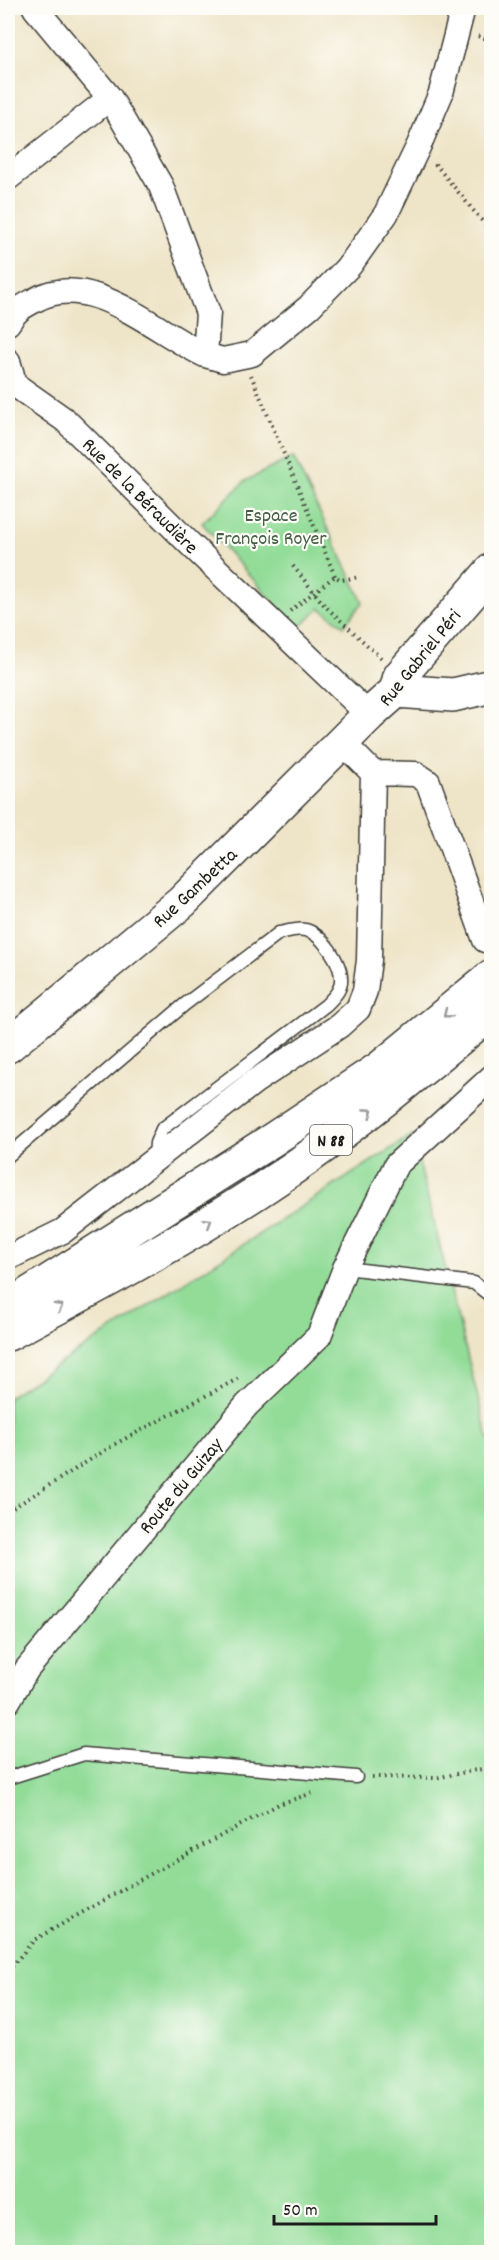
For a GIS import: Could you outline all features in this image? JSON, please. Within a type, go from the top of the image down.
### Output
[{"type":"main road","name":"Rue Gabriel Péri","points":[[369,715],[488,584]]},
{"type":"main road","points":[[398,684],[453,695],[490,692]]},
{"type":"main road","name":"Rue Gambetta","points":[[8,1046],[182,902],[369,715]]},
{"type":"main road","name":"N 88","points":[[8,1307],[272,1140],[380,1068],[492,976]]},
{"type":"main road","name":"N 88","points":[[8,1335],[158,1253],[269,1184],[400,1089],[492,1011]]},
{"type":"main road","points":[[8,1282],[272,1140]]},
{"type":"street","points":[[35,8],[110,98],[161,186],[208,313],[205,355]]},
{"type":"street","points":[[8,323],[15,311],[44,294],[71,290],[104,297],[205,355],[223,360],[243,357],[263,347],[309,307],[350,266],[386,214],[441,93],[463,8]]},
{"type":"street","points":[[9,174],[110,98]]},
{"type":"street","name":"Rue de la Béraudière","points":[[8,377],[64,420],[273,625],[369,715]]},
{"type":"street","points":[[343,743],[373,773],[416,774],[428,782],[485,940]]},
{"type":"street","points":[[8,1258],[63,1231],[254,1082],[339,1026],[358,1009],[365,991],[369,960],[373,773]]},
{"type":"street","name":"Route du Guizay","points":[[8,1701],[27,1669],[247,1405],[318,1336],[345,1268],[396,1165],[492,1077]]},
{"type":"lane","points":[[8,1156],[184,1005],[279,933],[297,929],[310,932],[322,940],[338,966],[341,979],[339,990],[326,1005],[162,1129],[156,1143],[155,1158]]},
{"type":"lane","points":[[345,1268],[474,1283],[492,1297]]},
{"type":"lane","points":[[8,1778],[84,1754],[356,1777]]},
{"type":"path","points":[[477,35],[492,41]]},
{"type":"path","points":[[419,145],[492,233]]},
{"type":"path","points":[[243,357],[335,576],[341,580],[360,577]]},
{"type":"path","points":[[293,566],[314,593],[398,684]]},
{"type":"path","points":[[273,625],[335,576]]},
{"type":"path","points":[[8,1511],[117,1443],[248,1373]]},
{"type":"path","points":[[8,1971],[34,1940],[279,1804],[356,1777],[435,1778],[492,1767]]},
{"type":"green space","name":"Espace François Royer","points":[[293,457],[363,602],[344,626],[320,608],[298,629],[202,523],[245,481]]},
{"type":"green space","points":[[412,1135],[488,1438],[491,1438],[491,2252],[8,2252],[8,1397]]}]
